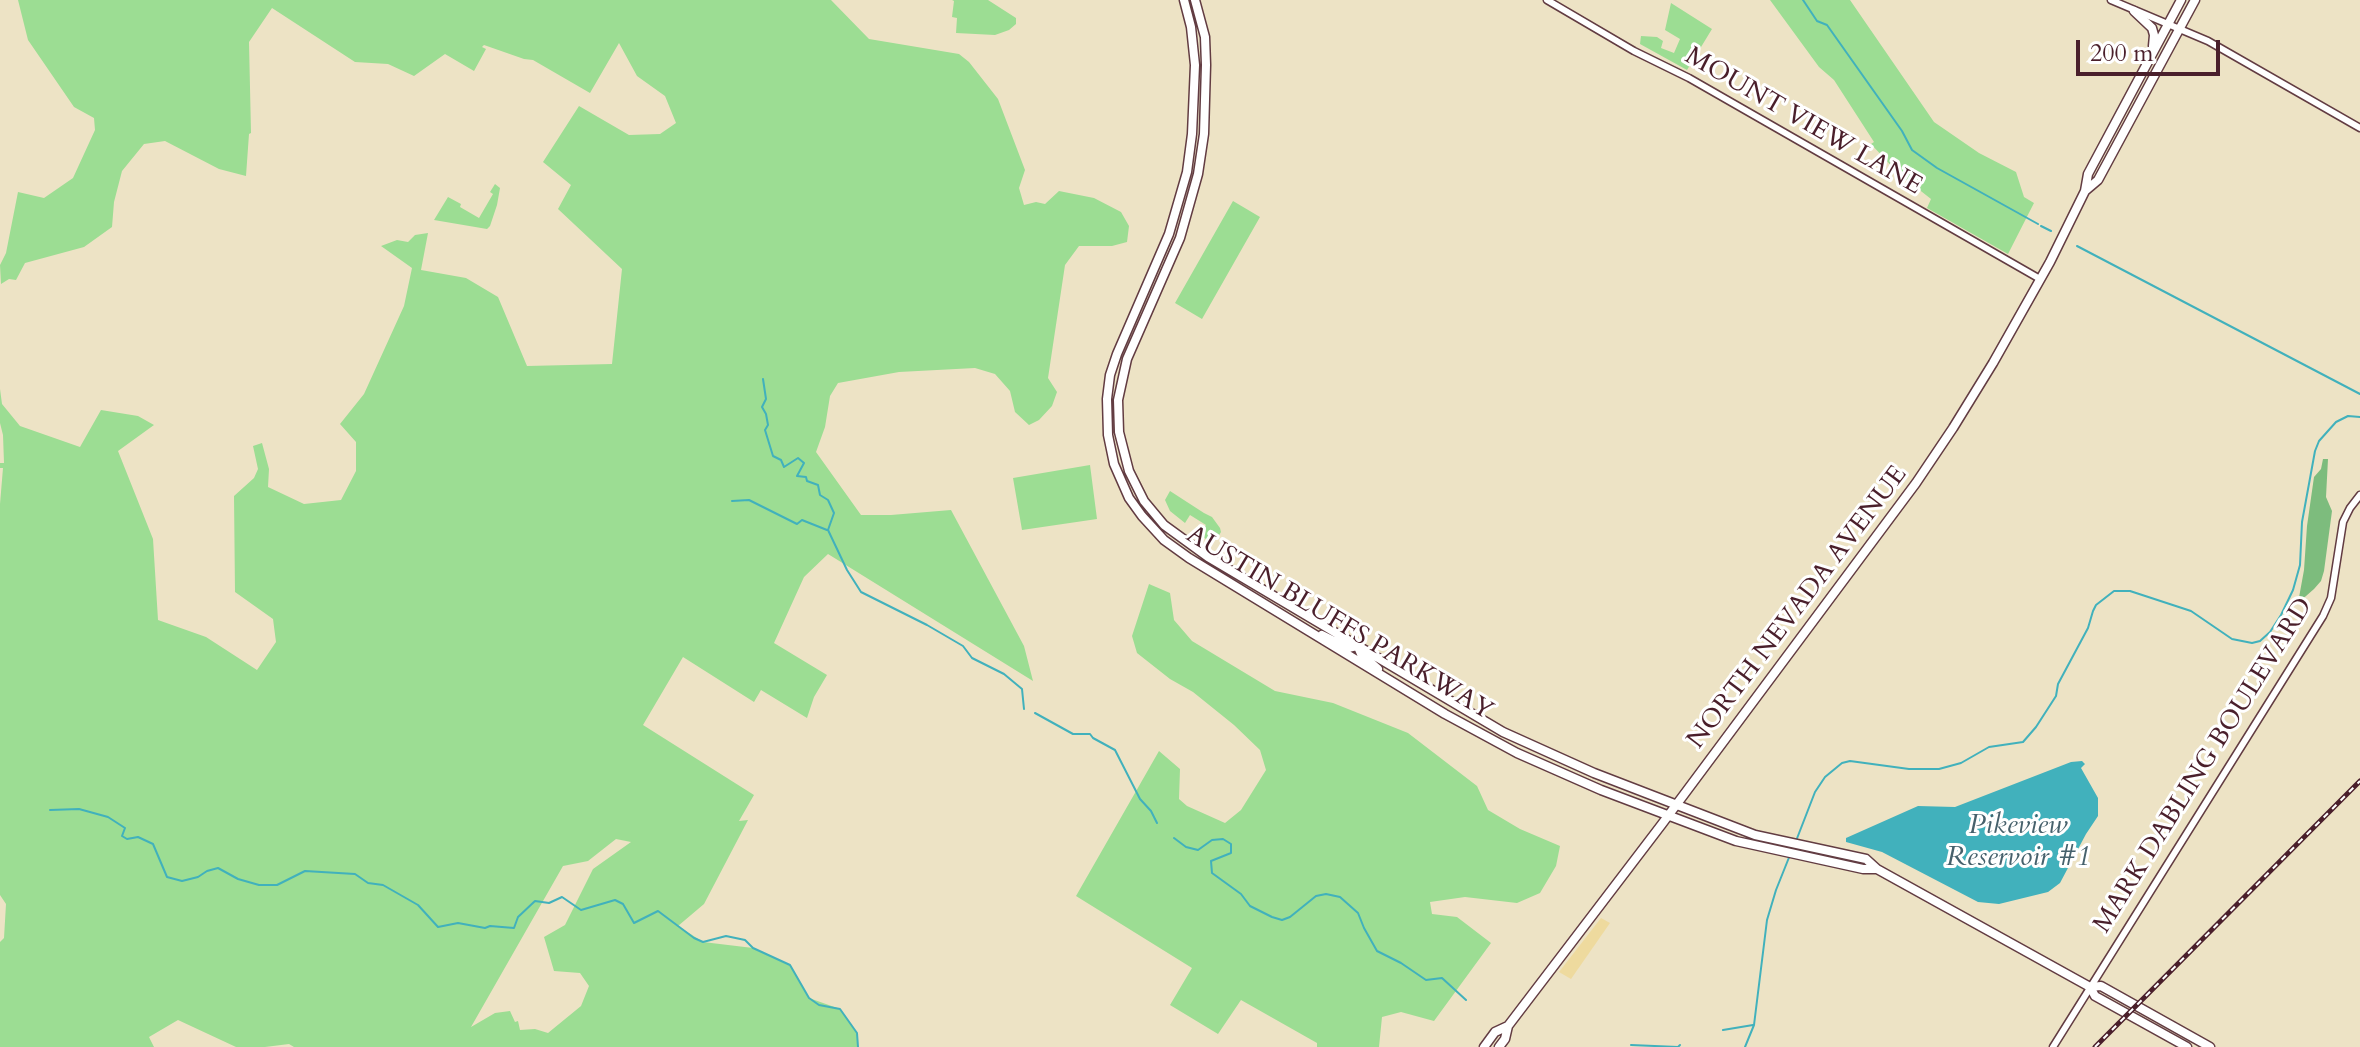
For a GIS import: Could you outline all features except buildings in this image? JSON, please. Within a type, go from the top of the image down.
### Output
[{"type":"main road","name":"AUSTIN BLUFFS PARKWAY","points":[[1184,0],[1195,65],[1190,158],[1169,234],[1113,367],[1107,399],[1108,435],[1114,464],[1135,507],[1156,533],[1179,552],[1395,684],[1517,753],[1560,773],[1736,841],[1774,845]]},
{"type":"main road","name":"AUSTIN BLUFFS PARKWAY","points":[[1195,0],[1205,37],[1201,159],[1180,238],[1123,370],[1118,411],[1123,451],[1139,492],[1151,510],[1171,531],[1197,550],[1516,738],[1584,769],[1774,845]]},
{"type":"main road","name":"NORTH NEVADA AVENUE","points":[[1499,1047],[1508,1026],[1935,456],[1993,363],[2040,279],[2085,191],[2088,174],[2181,0]]},
{"type":"main road","name":"NORTH NEVADA AVENUE","points":[[2085,191],[2098,180],[2195,0]]},
{"type":"main road","points":[[2134,11],[2154,31],[2154,44],[2148,62]]},
{"type":"main road","points":[[1289,620],[1348,648],[1358,646],[1364,657],[1395,684]]},
{"type":"main road","points":[[1774,845],[1813,853],[1863,869],[1877,869],[2090,987],[2095,996],[2187,1047]]},
{"type":"main road","points":[[2090,987],[2101,986],[2210,1047]]},
{"type":"main road","name":"NORTH NEVADA AVENUE","points":[[1484,1047],[1495,1032],[1508,1026]]},
{"type":"street","name":"MOUNT VIEW LANE","points":[[1547,0],[2040,279]]},
{"type":"street","points":[[2111,0],[2208,41],[2360,128]]},
{"type":"street","name":"MARK DABLING BOULEVARD","points":[[2053,1047],[2323,616],[2331,598],[2343,522],[2360,495]]},
{"type":"green space","points":[[18,0],[831,0],[869,39],[959,54],[969,62],[998,99],[1025,170],[1019,188],[1024,205],[1036,202],[1045,204],[1059,191],[1094,198],[1121,212],[1129,226],[1127,242],[1112,246],[1079,246],[1065,265],[1048,378],[1057,392],[1052,406],[1039,420],[1029,425],[1015,412],[1010,391],[995,374],[975,368],[899,372],[838,383],[830,396],[825,427],[816,452],[861,515],[951,510],[1024,646],[1033,681],[828,554],[804,577],[774,643],[827,675],[814,697],[807,718],[761,690],[754,702],[683,657],[643,725],[754,795],[739,821],[748,820],[704,904],[678,926],[703,942],[753,948],[790,965],[809,998],[840,1009],[857,1033],[858,1047],[294,1047],[289,1044],[236,1047],[178,1020],[149,1037],[154,1047],[0,1047],[0,942],[4,938],[6,904],[0,895],[0,504],[3,468],[0,468],[0,463],[4,463],[0,389],[2,404],[20,426],[80,447],[101,410],[138,416],[154,425],[118,451],[153,539],[158,620],[206,637],[257,670],[276,642],[273,619],[235,592],[234,496],[254,478],[258,469],[253,446],[262,443],[269,469],[268,487],[304,504],[341,500],[356,471],[356,442],[340,424],[364,394],[404,306],[412,268],[381,246],[397,240],[408,242],[415,235],[428,233],[421,270],[466,278],[498,297],[527,366],[612,364],[622,269],[558,209],[571,185],[543,162],[579,106],[629,135],[660,134],[676,123],[665,96],[637,76],[619,43],[590,93],[533,60],[484,45],[482,47],[486,49],[474,71],[445,54],[414,76],[388,64],[355,62],[272,8],[249,42],[251,133],[246,176],[219,169],[165,141],[144,144],[122,171],[114,202],[112,227],[84,247],[25,263],[16,280],[9,279],[1,284],[0,265],[6,253],[18,192],[44,198],[73,178],[95,130],[94,118],[74,107],[28,40]],"holes":[[[616,839],[631,842],[593,869],[565,925],[544,937],[554,971],[580,973],[589,986],[581,1006],[548,1033],[535,1029],[520,1030],[518,1021],[515,1022],[510,1011],[495,1013],[471,1027],[563,866],[588,861]]]},
{"type":"green space","points":[[952,0],[988,0],[1016,18],[1016,24],[995,35],[956,33],[957,18],[952,17]]},
{"type":"green space","points":[[1770,0],[1850,0],[1934,122],[1979,153],[2016,172],[2024,197],[2034,203],[2008,254],[1927,208],[1931,199],[1898,173],[1871,144],[1874,142],[1834,80],[1819,67]]},
{"type":"green space","points":[[1671,3],[1712,29],[1687,70],[1640,44],[1641,36],[1657,37],[1663,41],[1661,48],[1674,53],[1680,39],[1665,30]]},
{"type":"green space","points":[[495,184],[500,188],[497,205],[487,229],[434,220],[448,197],[479,218],[493,194],[490,192]]},
{"type":"green space","points":[[1233,201],[1260,217],[1202,319],[1175,303]]},
{"type":"green space","points":[[2323,459],[2328,459],[2326,497],[2332,511],[2324,571],[2321,581],[2298,603],[2314,477],[2321,469]]},
{"type":"green space","points":[[1090,465],[1097,519],[1022,530],[1013,478]]},
{"type":"green space","points":[[1170,491],[1212,517],[1220,528],[1218,537],[1206,539],[1199,534],[1206,525],[1190,515],[1185,523],[1170,511],[1165,500]]},
{"type":"green space","points":[[1149,584],[1170,593],[1174,620],[1192,641],[1275,691],[1333,703],[1408,733],[1477,786],[1488,810],[1520,829],[1560,846],[1556,866],[1540,893],[1517,903],[1465,897],[1430,902],[1432,914],[1457,917],[1491,943],[1434,1021],[1401,1012],[1382,1017],[1379,1047],[1317,1047],[1317,1043],[1241,1000],[1218,1034],[1170,1005],[1192,968],[1076,896],[1159,751],[1180,769],[1179,799],[1187,806],[1225,823],[1241,810],[1266,770],[1260,750],[1234,725],[1137,653],[1132,636]]},
{"type":"sand","points":[[1601,918],[1610,923],[1571,979],[1559,972]]},
{"type":"water","name":"Pikeview Reservoir #1","points":[[2082,761],[2085,764],[2081,768],[2098,798],[2098,816],[2060,883],[2048,892],[1999,904],[1978,902],[1882,852],[1846,842],[1846,838],[1918,806],[1955,807],[2071,762]]},
{"type":"waterway","points":[[1803,0],[1817,21],[1827,25],[1902,131],[1912,150],[1937,168],[2038,224]]},
{"type":"waterway","points":[[2041,226],[2051,231]]},
{"type":"waterway","points":[[2077,246],[2360,394]]},
{"type":"waterway","points":[[763,379],[766,399],[762,407],[773,456],[781,460],[784,467],[798,458],[804,463],[797,476],[806,477],[807,481],[818,485],[820,495],[828,500],[834,513],[828,530],[861,592],[927,625],[963,646],[972,658],[1004,674],[1022,689],[1024,709]]},
{"type":"waterway","points":[[1796,841],[1815,792],[1825,777],[1842,763],[1850,761],[1909,769],[1939,769],[1961,763],[1989,747],[2023,742],[2056,696],[2058,684],[2088,628],[2096,605],[2114,591],[2130,591],[2191,611],[2232,639],[2252,643],[2260,641],[2270,632],[2293,590],[2300,565],[2302,522],[2319,441],[2336,422],[2348,416],[2360,417]]},
{"type":"waterway","points":[[732,501],[749,500],[797,524],[802,520],[827,530]]},
{"type":"waterway","points":[[1035,713],[1073,734],[1090,734],[1115,750],[1140,799],[1157,823]]},
{"type":"waterway","points":[[50,810],[79,809],[108,817],[125,828],[122,836],[127,839],[138,837],[153,844],[167,877],[182,881],[218,868],[238,879],[259,885],[277,885],[305,871],[355,874],[368,883],[383,885],[418,905],[438,927],[458,923],[485,928],[514,928],[518,917],[535,901],[549,903],[562,897],[581,910],[615,900],[623,904],[634,923],[658,911],[703,942],[726,936],[745,940],[753,948],[790,965],[809,998],[819,1005],[840,1009],[857,1033],[858,1047]]},
{"type":"waterway","points":[[1174,838],[1186,847],[1198,850],[1212,840],[1223,839],[1231,844],[1231,853],[1211,861],[1212,873],[1241,894],[1250,906],[1272,917],[1282,920],[1290,917],[1316,896],[1326,894],[1340,897],[1358,913],[1377,951],[1426,980],[1442,978],[1466,1000]]},
{"type":"waterway","points":[[1745,1047],[1754,1025],[1767,920],[1790,855]]},
{"type":"waterway","points":[[1723,1030],[1753,1025]]},
{"type":"waterway","points":[[1631,1045],[1680,1045]]},
{"type":"railway","points":[[2095,1047],[2360,781]]}]
